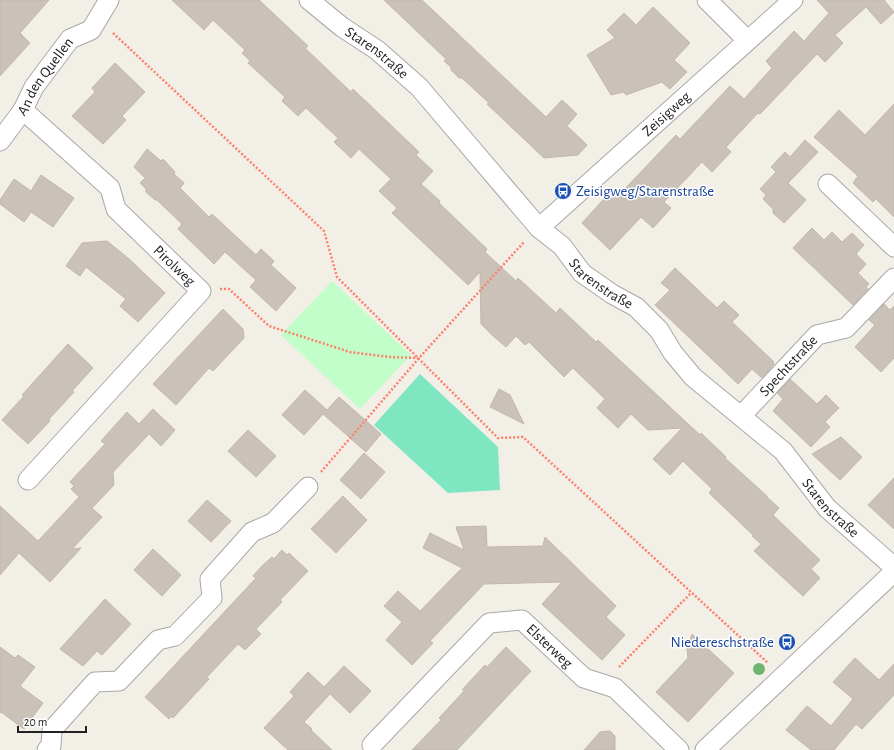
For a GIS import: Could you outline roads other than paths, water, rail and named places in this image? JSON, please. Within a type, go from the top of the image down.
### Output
[{"type":"street","name":"An den Quellen","points":[[0,141],[23,110],[34,87],[70,39],[91,30],[109,0]]},
{"type":"street","name":"Starenstraße","points":[[309,0],[342,27],[377,50],[419,87],[539,228],[562,246],[582,273],[612,294],[636,307],[659,330],[673,353],[693,377],[783,451],[827,508],[894,567]]},
{"type":"street","points":[[707,0],[747,40]]},
{"type":"street","name":"Zeisigweg","points":[[539,228],[793,0]]},
{"type":"street","name":"Pirolweg","points":[[23,110],[110,188],[116,209],[201,291],[28,480]]},
{"type":"street","points":[[828,184],[894,247]]},
{"type":"street","name":"Spechtstraße","points":[[741,416],[817,335],[846,328],[894,278]]},
{"type":"street","points":[[47,750],[51,746],[52,730],[95,682],[118,681],[158,640],[175,636],[212,598],[210,579],[252,532],[274,523],[308,487]]},
{"type":"street","points":[[705,750],[894,572]]},
{"type":"street","name":"Elsterweg","points":[[372,745],[489,624],[522,620],[584,678],[615,688],[679,750]]},
{"type":"place","name":"Zeisigweg/Starenstraße","points":[[563,191]]},
{"type":"place","name":"Niedereschstraße","points":[[787,642]]}]
